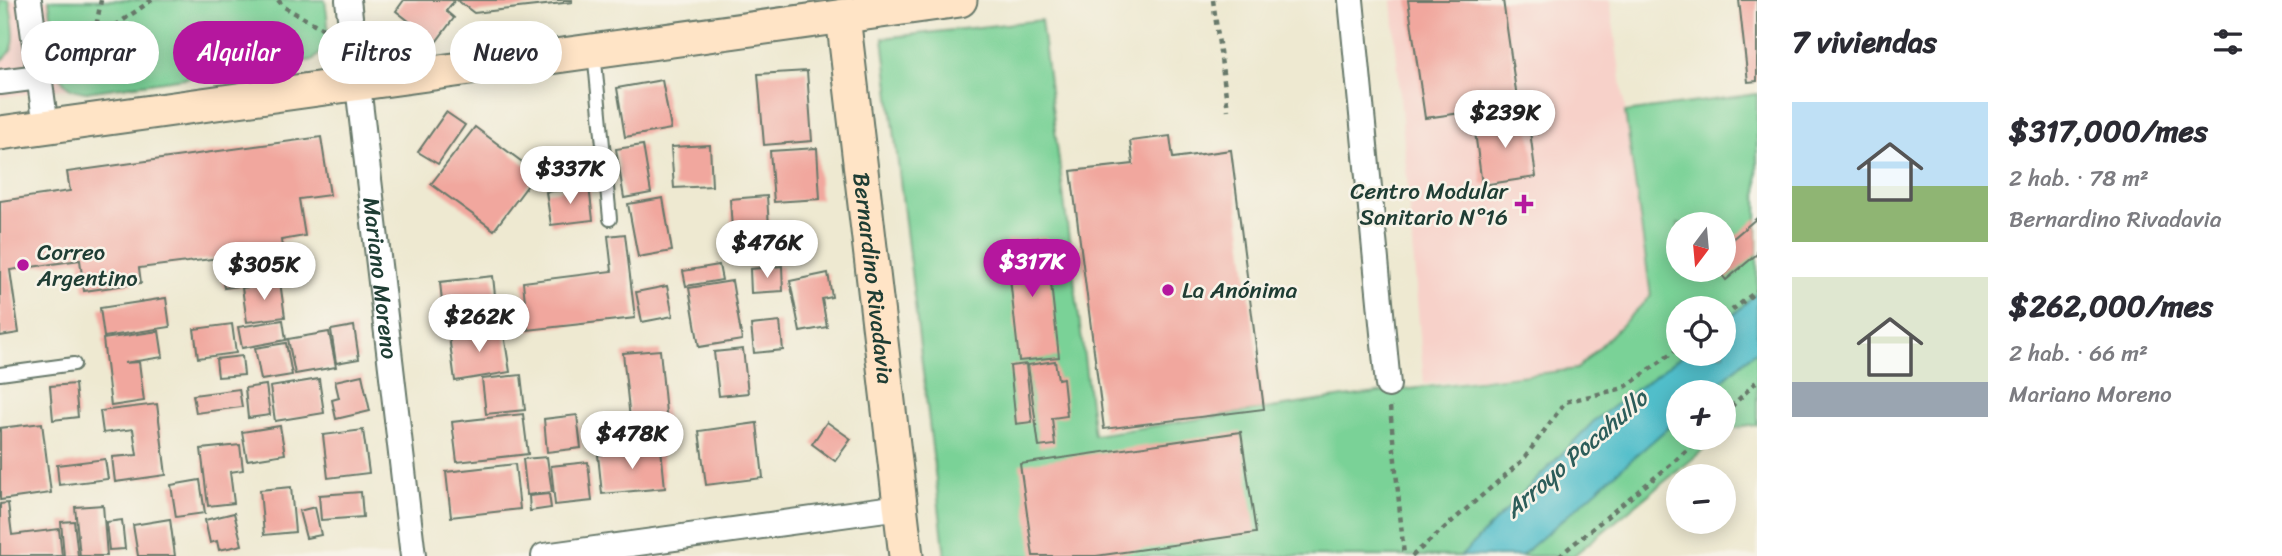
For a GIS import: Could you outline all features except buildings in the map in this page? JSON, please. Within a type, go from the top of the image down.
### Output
[{"type":"main road","points":[[436,72],[594,51],[842,8],[960,0]]},
{"type":"main road","name":"Bernardino Rivadavia","points":[[842,8],[906,556]]},
{"type":"main road","points":[[0,133],[351,84]]},
{"type":"street","points":[[29,0],[36,21]]},
{"type":"street","name":"Mariano Moreno","points":[[348,0],[351,21]]},
{"type":"street","points":[[1351,0],[1388,385]]},
{"type":"street","points":[[0,82],[21,79]]},
{"type":"street","points":[[46,127],[52,84]]},
{"type":"street","name":"Mariano Moreno","points":[[358,84],[413,556]]},
{"type":"street","points":[[544,556],[900,507]]},
{"type":"lane","points":[[594,51],[610,219]]},
{"type":"lane","points":[[0,374],[74,364]]},
{"type":"path","points":[[97,21],[101,0]]},
{"type":"path","points":[[122,21],[152,0]]},
{"type":"path","points":[[278,0],[284,7],[318,26]]},
{"type":"path","points":[[1213,0],[1228,110]]},
{"type":"path","points":[[1736,307],[1757,291]]},
{"type":"path","points":[[1412,556],[1523,460],[1565,402],[1624,388],[1666,358]]},
{"type":"path","points":[[1736,402],[1757,381]]},
{"type":"path","points":[[1388,385],[1404,556]]},
{"type":"path","points":[[1559,556],[1686,450]]},
{"type":"shaded area","points":[[9,0],[49,0],[52,21],[21,21],[21,84],[64,84],[69,88],[0,97],[0,61],[4,60],[14,44]]},
{"type":"shaded area","name":"Centro Modular Sanitario N°16","points":[[1392,0],[1610,0],[1651,296],[1577,369],[1424,384]]},
{"type":"green space","points":[[0,0],[9,0],[14,34],[11,50],[0,61]]},
{"type":"green space","points":[[49,0],[325,0],[327,21],[318,21],[318,56],[313,60],[304,61],[304,21],[173,21],[173,80],[159,82],[159,21],[52,21]]},
{"type":"green space","points":[[1041,20],[1094,435],[1344,397],[1577,369],[1651,296],[1625,112],[1757,94],[1757,425],[1736,428],[1736,380],[1666,380],[1666,450],[1703,450],[1686,464],[1666,464],[1666,480],[1573,556],[945,556],[883,38]]},
{"type":"green space","points":[[66,84],[143,84],[86,92]]},
{"type":"water","name":"Arroyo Pocahullo","points":[[1757,292],[1757,350],[1723,380],[1666,380],[1666,429],[1521,556],[1461,556],[1595,420],[1668,366],[1736,366],[1736,312]]},
{"type":"place","name":"Centro Modular Sanitario N°16","points":[[1524,204]]},
{"type":"place","name":"Correo Argentino","points":[[23,265]]},
{"type":"place","name":"La Anónima","points":[[1168,290]]}]
